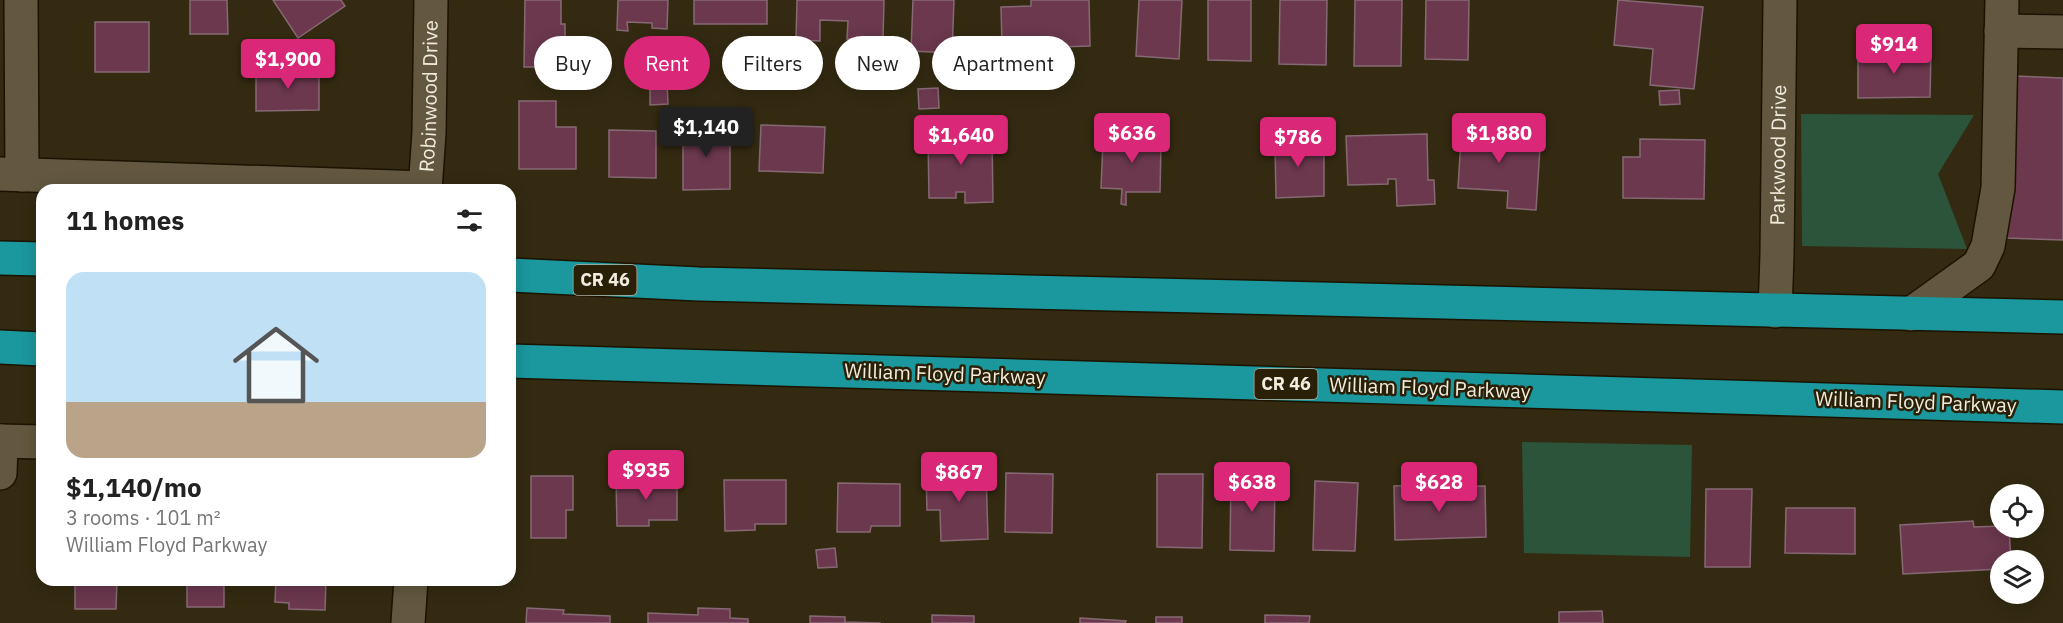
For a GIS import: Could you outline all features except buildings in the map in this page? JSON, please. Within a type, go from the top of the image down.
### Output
[{"type":"highway","points":[[0,258],[36,259]]},
{"type":"highway","name":"CR 46","points":[[516,275],[699,284],[2063,317]]},
{"type":"highway","points":[[0,348],[36,349]]},
{"type":"highway","name":"William Floyd Parkway","points":[[516,361],[2063,407]]},
{"type":"street","points":[[21,0],[11,174],[287,184]]},
{"type":"street","name":"Robinwood Drive","points":[[425,184],[429,133],[430,0]]},
{"type":"street","name":"Parkwood Drive","points":[[1775,311],[1778,255],[1780,0]]},
{"type":"street","points":[[1911,314],[1979,265],[1988,246],[1998,188],[2002,15],[2063,32]]},
{"type":"street","points":[[0,473],[1,441],[36,442]]},
{"type":"street","points":[[408,623],[411,586]]},
{"type":"green space","points":[[1801,114],[1974,115],[1938,174],[1967,249],[1802,246]]},
{"type":"green space","points":[[1522,442],[1692,445],[1690,557],[1524,553]]}]
